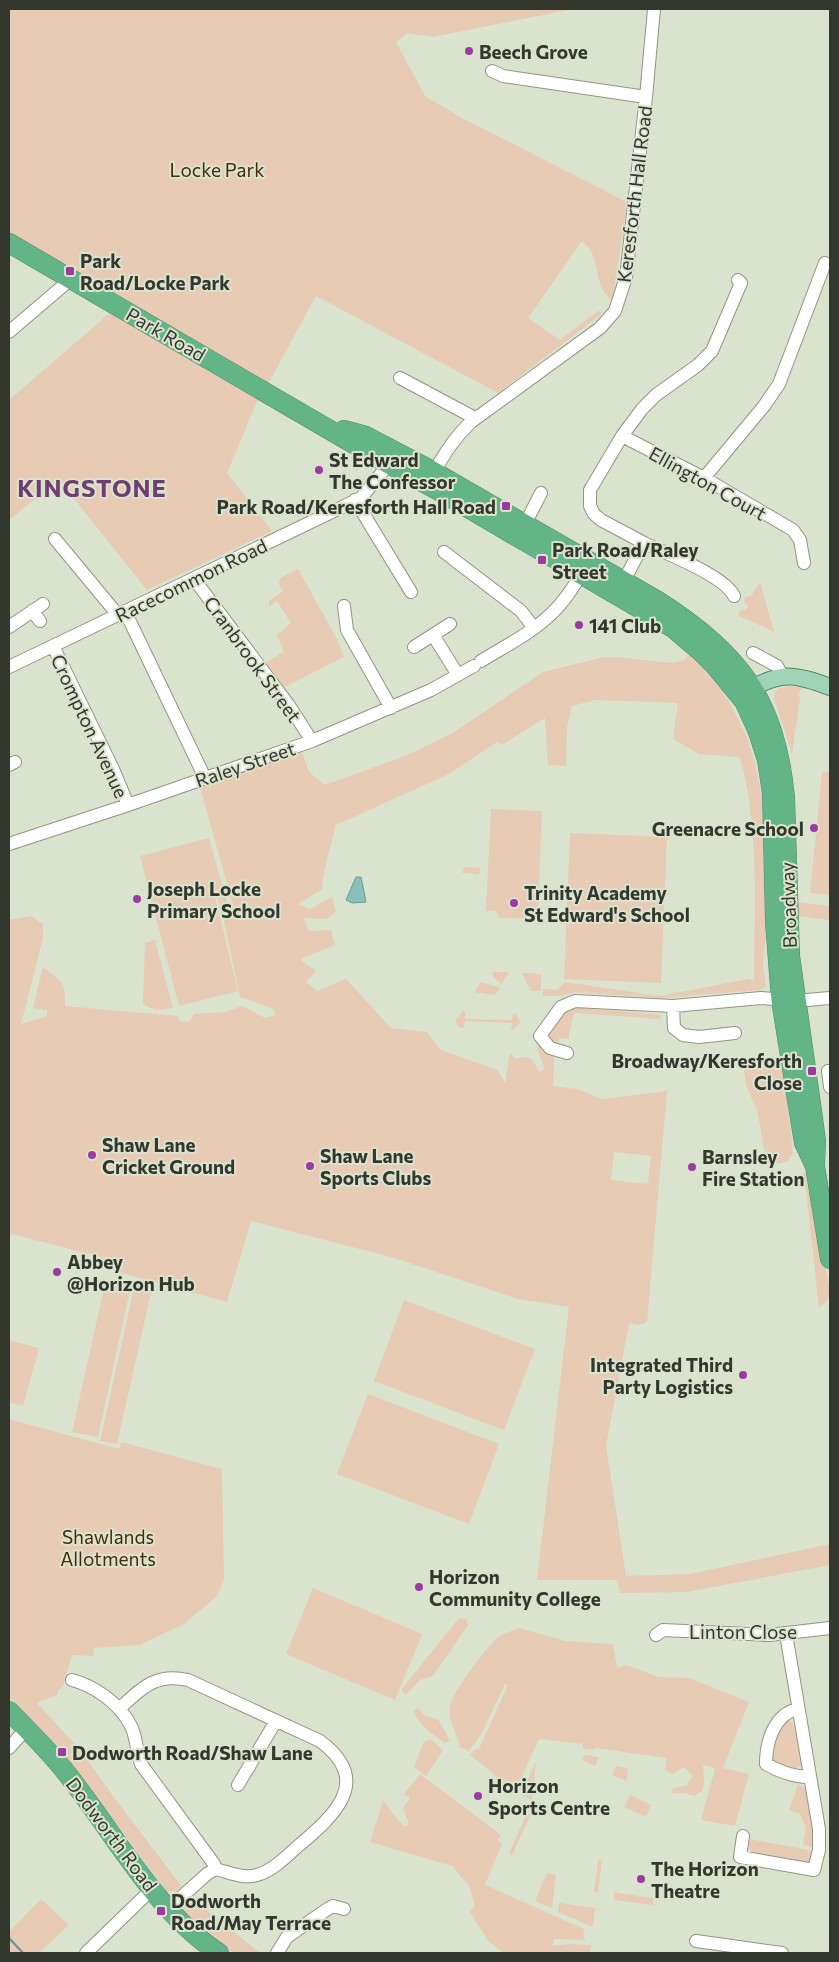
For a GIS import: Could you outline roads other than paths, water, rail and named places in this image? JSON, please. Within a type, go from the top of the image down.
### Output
[{"type":"highway","name":"Park Road","points":[[9,242],[71,280],[323,425],[427,476]]},
{"type":"highway","points":[[427,476],[525,524],[585,567]]},
{"type":"highway","points":[[427,476],[585,567]]},
{"type":"highway","name":"Broadway","points":[[585,567],[620,587],[686,639],[748,695],[767,760],[772,793],[774,922],[788,1000],[804,1143],[815,1166],[830,1260]]},
{"type":"highway","name":"Dodworth Road","points":[[9,1711],[64,1769],[152,1889],[193,1934],[219,1953]]},
{"type":"main road","points":[[748,695],[768,680],[783,677],[802,677],[830,687]]},
{"type":"street","name":"Keresforth Hall Road","points":[[427,476],[436,458],[448,448],[460,432],[475,418],[600,328],[615,311],[626,278],[654,9]]},
{"type":"street","points":[[492,71],[503,76],[646,97]]},
{"type":"street","points":[[704,478],[764,406],[779,384],[811,308],[825,263]]},
{"type":"street","points":[[9,332],[71,280]]},
{"type":"street","points":[[734,596],[726,585],[708,574],[601,520],[594,514],[589,498],[590,490],[622,436],[642,409],[656,395],[698,365],[712,351],[741,283],[738,280]]},
{"type":"street","points":[[400,378],[475,418]]},
{"type":"street","name":"Ellington Court","points":[[622,436],[704,478],[793,530],[800,540],[804,565]]},
{"type":"street","name":"Racecommon Road","points":[[10,663],[53,646],[361,498],[377,480],[389,456]]},
{"type":"street","points":[[525,524],[541,493]]},
{"type":"street","points":[[355,500],[411,592]]},
{"type":"street","points":[[55,539],[121,613],[205,778]]},
{"type":"street","points":[[620,587],[644,543]]},
{"type":"street","points":[[444,552],[459,558],[521,611],[534,628]]},
{"type":"street","name":"Raley Street","points":[[9,844],[312,741],[431,690],[478,664],[534,628],[560,605],[585,567]]},
{"type":"street","name":"Cranbrook Street","points":[[194,578],[288,704],[312,741]]},
{"type":"street","points":[[344,606],[347,630],[391,708]]},
{"type":"street","points":[[9,628],[38,612]]},
{"type":"street","points":[[414,647],[450,624]]},
{"type":"street","points":[[433,635],[458,675]]},
{"type":"street","name":"Crompton Avenue","points":[[53,646],[128,805]]},
{"type":"street","points":[[753,653],[777,666],[783,677]]},
{"type":"street","points":[[567,1053],[550,1048],[540,1036],[561,1007],[575,1001],[673,1006],[762,998],[788,1000],[830,998]]},
{"type":"street","points":[[673,1006],[674,1028],[683,1035],[699,1037],[735,1033]]},
{"type":"street","points":[[828,1071],[830,1087]]},
{"type":"street","name":"Linton Close","points":[[656,1635],[663,1630],[769,1635],[830,1628]]},
{"type":"street","points":[[743,1836],[740,1857],[814,1870],[818,1850],[819,1829],[786,1634]]},
{"type":"street","points":[[120,1708],[150,1682],[160,1679],[179,1678],[199,1684],[320,1741],[341,1759],[345,1770],[344,1794],[339,1804],[325,1822],[267,1871],[256,1875],[244,1876],[215,1869],[170,1908]]},
{"type":"street","points":[[80,1679],[120,1708],[131,1727],[141,1764],[214,1864],[215,1869]]},
{"type":"street","points":[[798,1709],[791,1710],[772,1732],[766,1750],[766,1764],[781,1772],[798,1777],[810,1777]]},
{"type":"street","points":[[238,1778],[276,1721]]},
{"type":"street","points":[[9,1748],[26,1729]]},
{"type":"street","points":[[86,1953],[152,1889]]},
{"type":"street","points":[[278,1953],[287,1937],[329,1908],[333,1906],[344,1909]]},
{"type":"street","points":[[696,1941],[782,1953]]},
{"type":"water","points":[[356,877],[361,877],[366,902],[352,903],[346,900]]},
{"type":"waterway","points":[[9,1938],[23,1953]]},
{"type":"place","name":"Beech Grove","points":[[469,51]]},
{"type":"place","name":"Park Road/Locke Park","points":[[70,271]]},
{"type":"place","name":"St Edward The Confessor","points":[[319,470]]},
{"type":"place","name":"Park Road/Keresforth Hall Road","points":[[506,506]]},
{"type":"place","name":"Park Road/Raley Street","points":[[542,560]]},
{"type":"place","name":"141 Club","points":[[579,625]]},
{"type":"place","name":"Greenacre School","points":[[814,828]]},
{"type":"place","name":"Joseph Locke Primary School","points":[[137,899]]},
{"type":"place","name":"Trinity Academy St Edward's School","points":[[514,903]]},
{"type":"place","name":"Broadway/Keresforth Close","points":[[812,1071]]},
{"type":"place","name":"Shaw Lane Cricket Ground","points":[[92,1155]]},
{"type":"place","name":"Shaw Lane Sports Clubs","points":[[310,1166]]},
{"type":"place","name":"Barnsley Fire Station","points":[[692,1167]]},
{"type":"place","name":"Abbey @Horizon Hub","points":[[57,1272]]},
{"type":"place","name":"Integrated Third Party Logistics","points":[[743,1375]]},
{"type":"place","name":"Horizon Community College","points":[[419,1587]]},
{"type":"place","name":"Dodworth Road/Shaw Lane","points":[[62,1752]]},
{"type":"place","name":"Horizon Sports Centre","points":[[478,1796]]},
{"type":"place","name":"The Horizon Theatre","points":[[641,1879]]},
{"type":"place","name":"Dodworth Road/May Terrace","points":[[161,1911]]},
{"type":"district","name":"KINGSTONE","points":[[92,487]]},
{"type":"park label","name":"Locke Park","points":[[217,169]]},
{"type":"park label","name":"Shawlands Allotments","points":[[108,1547]]}]
